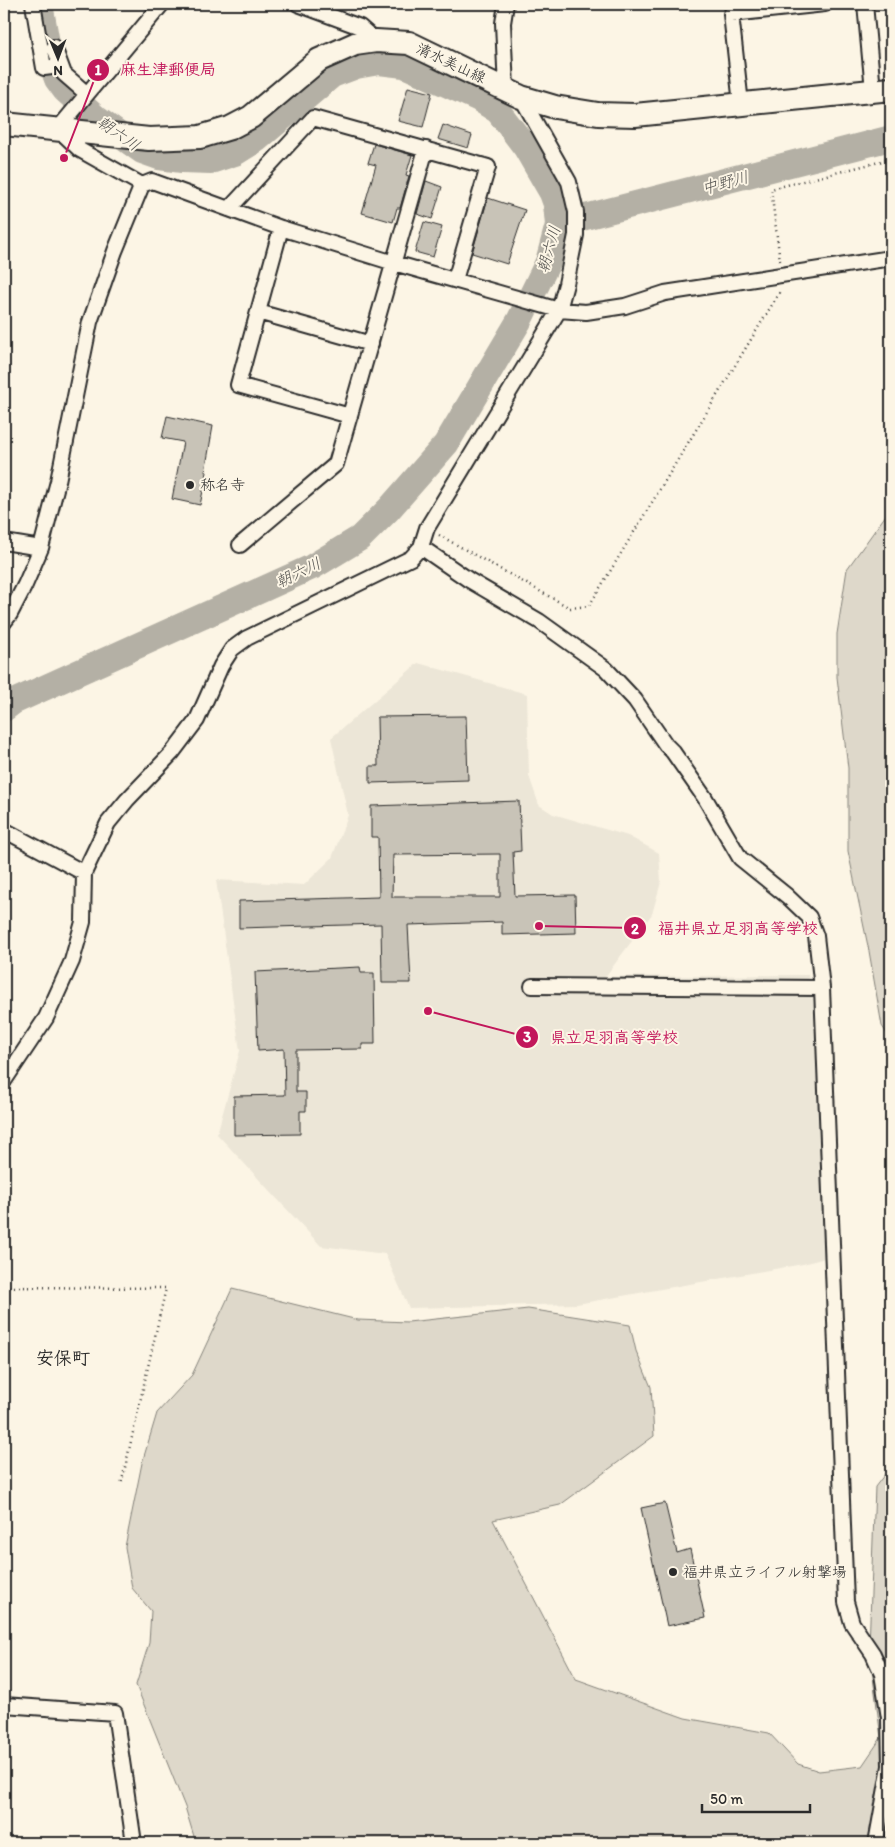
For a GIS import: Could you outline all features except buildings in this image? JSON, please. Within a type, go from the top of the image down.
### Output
[{"type":"main road","name":"清水美山線","points":[[4,124],[148,138],[200,137],[230,128],[251,118],[319,60],[355,44],[376,41],[409,43],[514,93],[555,107],[598,114],[635,114],[882,90]]},
{"type":"street","points":[[33,4],[44,68],[55,67],[68,78],[81,101]]},
{"type":"street","points":[[142,185],[80,150],[58,129],[162,4]]},
{"type":"street","points":[[298,4],[360,27],[376,41]]},
{"type":"street","points":[[4,1081],[46,1018],[72,961],[83,922],[84,873],[108,823],[172,753],[197,720],[221,666],[232,649],[247,638],[410,558],[421,547],[427,528],[554,308],[576,235],[576,212],[569,182],[514,93],[503,24],[506,4]]},
{"type":"street","points":[[741,104],[731,14],[824,4]]},
{"type":"street","points":[[865,4],[882,90]]},
{"type":"street","points":[[54,47],[55,67]]},
{"type":"street","points":[[229,209],[313,118],[488,167],[455,280]]},
{"type":"street","points":[[240,545],[336,464],[426,149]]},
{"type":"street","points":[[4,622],[25,585],[40,548],[58,481],[90,322],[142,185],[152,181],[281,228],[394,263],[554,308],[586,312],[625,306],[665,293],[891,258]]},
{"type":"street","points":[[281,228],[238,385],[350,416]]},
{"type":"street","points":[[258,312],[371,344]]},
{"type":"street","points":[[4,542],[40,548]]},
{"type":"street","points":[[421,547],[469,580],[539,622],[606,669],[635,700],[666,745],[673,752],[705,798],[740,858],[787,896],[809,917],[816,936],[822,988],[846,1602],[852,1623],[873,1654],[882,1674],[889,1718],[890,1766],[876,1843]]},
{"type":"street","points":[[4,830],[84,873]]},
{"type":"street","points":[[532,986],[822,988]]},
{"type":"street","points":[[4,1705],[115,1713],[134,1843]]},
{"type":"path","points":[[427,528],[570,608],[589,606],[786,274],[771,189],[891,159]]},
{"type":"path","points":[[4,1287],[166,1288],[121,1485]]},
{"type":"shaded area","points":[[891,508],[891,1040],[882,1026],[869,951],[848,851],[848,768],[837,677],[837,634],[847,569]]},
{"type":"shaded area","points":[[418,663],[527,694],[529,776],[539,805],[553,814],[628,836],[659,853],[661,882],[652,914],[605,977],[808,975],[813,998],[825,1258],[803,1264],[577,1304],[409,1308],[385,1254],[321,1246],[217,1134],[240,1051],[216,880],[304,885],[332,858],[348,815],[331,738]]},
{"type":"shaded area","points":[[232,1289],[358,1320],[408,1322],[528,1309],[630,1325],[636,1351],[651,1387],[654,1436],[560,1505],[493,1520],[576,1679],[685,1718],[769,1733],[798,1764],[819,1771],[862,1766],[881,1738],[869,1647],[875,1487],[891,1466],[891,1843],[196,1843],[185,1807],[136,1685],[149,1643],[151,1611],[132,1588],[125,1547],[142,1463],[157,1413],[192,1375]]},
{"type":"waterway","name":"朝六川","points":[[4,709],[13,702],[312,567],[360,538],[389,509],[446,444],[519,321],[548,262],[558,225],[556,204],[552,193],[526,148],[498,111],[479,99],[404,65],[379,62],[356,66],[332,75],[256,140],[235,153],[211,161],[159,157],[142,151],[96,118],[65,90],[57,79],[50,60],[40,4]]},
{"type":"waterway","name":"中野川","points":[[558,225],[891,138]]},
{"type":"place","name":"麻生津郵便局","points":[[64,158]]},
{"type":"place","name":"称名寺","points":[[190,485]]},
{"type":"place","name":"福井県立足羽高等学校","points":[[539,926]]},
{"type":"place","name":"県立足羽高等学校","points":[[428,1011]]},
{"type":"place","name":"福井県立ライフル射撃場","points":[[673,1572]]},
{"type":"district","name":"安保町","points":[[63,1358]]}]
